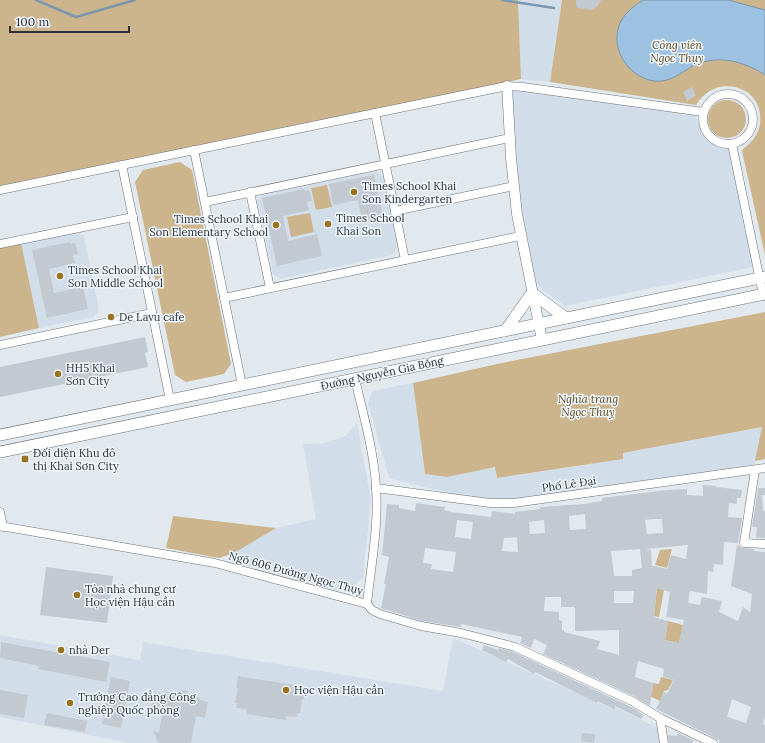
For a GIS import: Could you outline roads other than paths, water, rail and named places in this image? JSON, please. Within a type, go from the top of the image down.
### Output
[{"type":"main road","name":"Đường Nguyễn Gia Bồng","points":[[0,435],[762,278]]},
{"type":"main road","points":[[505,331],[532,294],[566,318]]},
{"type":"main road","name":"Đường Nguyễn Gia Bồng","points":[[0,452],[764,294]]},
{"type":"main road","points":[[242,385],[246,401]]},
{"type":"main road","points":[[170,400],[174,416]]},
{"type":"street","points":[[0,190],[507,86],[703,112]]},
{"type":"street","points":[[507,86],[514,186],[520,236],[542,340]]},
{"type":"street","points":[[727,94],[739,97],[748,104],[752,112],[753,120],[751,128],[744,138],[732,144],[724,144],[716,141],[704,130],[702,122],[703,112],[711,99],[718,95],[727,94]]},
{"type":"street","points":[[375,113],[405,260]]},
{"type":"street","points":[[205,202],[510,138]]},
{"type":"street","points":[[732,144],[762,278],[764,294]]},
{"type":"street","points":[[194,150],[242,385]]},
{"type":"street","points":[[122,164],[170,400]]},
{"type":"street","points":[[395,211],[514,186]]},
{"type":"street","points":[[250,192],[270,288]]},
{"type":"street","points":[[0,244],[133,217]]},
{"type":"street","points":[[224,298],[520,236]]},
{"type":"street","points":[[0,345],[152,313]]},
{"type":"street","points":[[355,379],[370,446],[376,488],[376,513],[367,604]]},
{"type":"street","name":"Phố Lê Đại","points":[[376,488],[490,503],[508,503],[765,468]]},
{"type":"street","points":[[755,470],[744,543],[765,544]]},
{"type":"street","points":[[0,512],[1,526]]},
{"type":"street","name":"Ngõ 606 Đường Ngọc Thụy","points":[[1,526],[215,563],[367,604],[372,610],[380,614],[421,626],[461,633],[515,647],[632,701],[660,718],[713,743]]},
{"type":"street","points":[[660,718],[664,743]]},
{"type":"water","points":[[643,0],[728,0],[765,10],[765,75],[739,63],[712,60],[693,66],[670,79],[654,81],[644,78],[628,67],[622,59],[617,40],[621,21],[633,7]]},
{"type":"waterway","points":[[36,0],[76,17],[135,0]]},
{"type":"waterway","points":[[502,0],[554,8]]},
{"type":"place","name":"Times School Khai Son Kindergarten","points":[[354,192]]},
{"type":"place","name":"Times School Khai Son","points":[[328,224]]},
{"type":"place","name":"Times School Khai Son Elementary School","points":[[276,225]]},
{"type":"place","name":"Times School Khai Son Middle School","points":[[60,276]]},
{"type":"place","name":"De Lavu cafe","points":[[111,317]]},
{"type":"place","name":"HH5 Khai Sơn City","points":[[58,374]]},
{"type":"place","name":"Đối diện Khu đô thị Khai Sơn City","points":[[25,459]]},
{"type":"place","name":"Tòa nhà chung cư Học viện Hậu cần","points":[[77,595]]},
{"type":"place","name":"nhà Der","points":[[61,650]]},
{"type":"place","name":"Học viện Hậu cần","points":[[286,690]]},
{"type":"place","name":"Trường Cao đẳng Công nghiệp Quốc phòng","points":[[70,703]]},
{"type":"park label","name":"Công viên Ngọc Thụy","points":[[677,51]]},
{"type":"park label","name":"Nghĩa trang Ngọc Thuỵ","points":[[588,405]]}]
